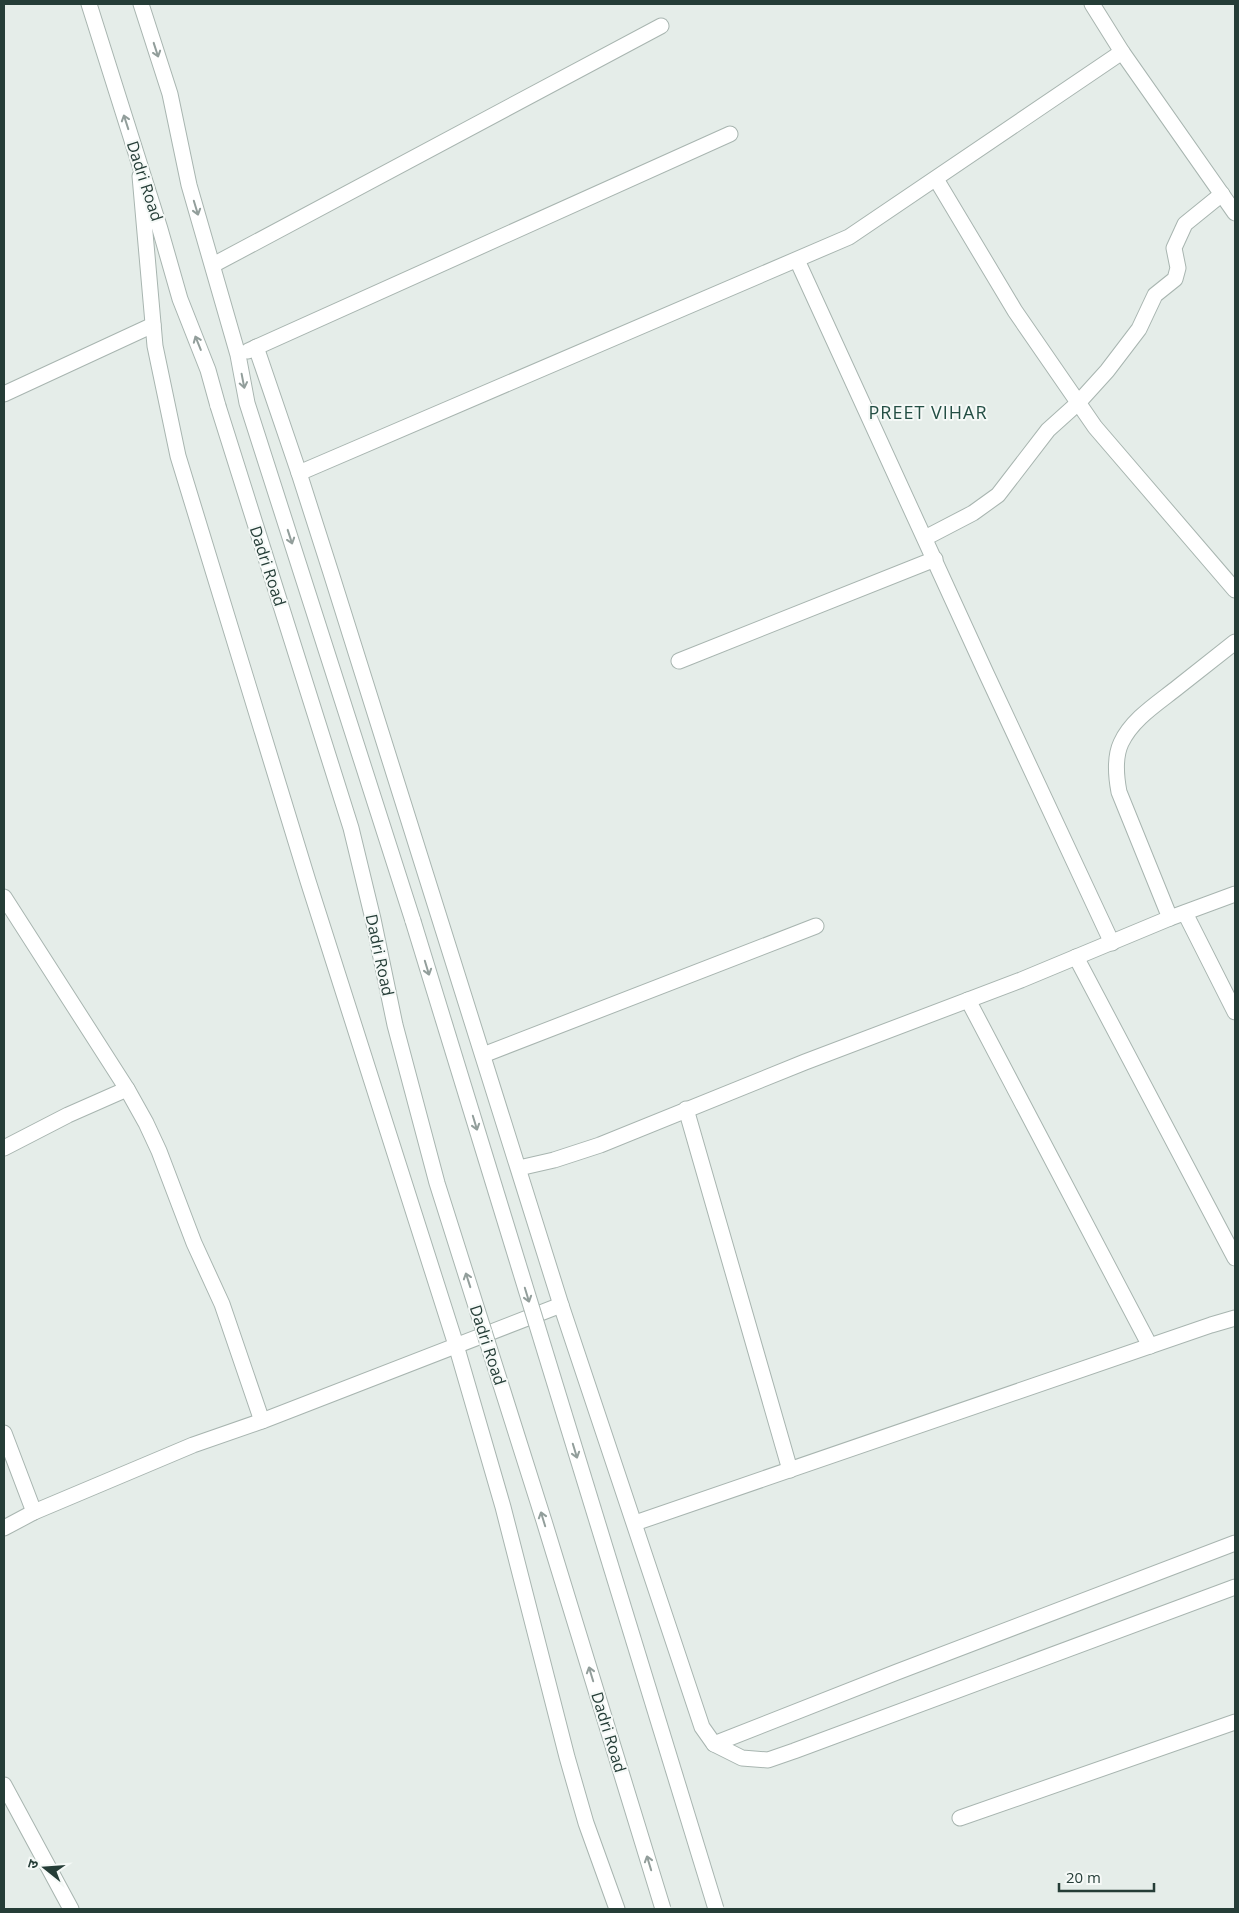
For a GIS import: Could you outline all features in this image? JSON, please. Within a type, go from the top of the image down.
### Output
[{"type":"street","name":"Dadri Road","points":[[89,4],[180,299],[208,370],[351,828],[374,919],[395,1025],[436,1183],[538,1502],[663,1909]]},
{"type":"street","name":"Dadri Road","points":[[141,4],[170,94],[189,185],[238,355],[247,403],[413,921],[716,1909]]},
{"type":"street","points":[[1092,4],[1122,52],[1235,213]]},
{"type":"street","points":[[213,265],[661,26]]},
{"type":"street","points":[[299,472],[848,237],[1122,52]]},
{"type":"street","points":[[238,355],[730,134]]},
{"type":"street","points":[[138,160],[155,346],[178,456],[308,881],[456,1345],[503,1507],[567,1757],[586,1823],[617,1909]]},
{"type":"street","points":[[936,179],[1014,311],[1095,427],[1235,590]]},
{"type":"street","points":[[925,538],[973,513],[998,495],[1048,430],[1078,403],[1107,371],[1139,329],[1155,295],[1175,279],[1178,268],[1174,248],[1185,224],[1222,194]]},
{"type":"street","points":[[797,260],[1112,942]]},
{"type":"street","points":[[4,394],[153,325]]},
{"type":"street","points":[[256,347],[299,472],[561,1305],[702,1727],[714,1744],[742,1758],[768,1760],[813,1745],[1235,1587]]},
{"type":"street","points":[[678,662],[935,559]]},
{"type":"street","points":[[1235,642],[1150,708],[1132,726],[1121,743],[1117,757],[1116,775],[1119,792],[1178,916],[1235,1012]]},
{"type":"street","points":[[519,1168],[554,1160],[600,1145],[686,1109],[1235,894]]},
{"type":"street","points":[[4,897],[128,1089],[159,1151],[194,1243],[222,1304],[262,1421]]},
{"type":"street","points":[[483,1055],[816,926]]},
{"type":"street","points":[[1076,957],[1235,1258]]},
{"type":"street","points":[[968,1000],[1150,1346]]},
{"type":"street","points":[[5,1144],[128,1089]]},
{"type":"street","points":[[686,1109],[790,1470]]},
{"type":"street","points":[[4,1528],[34,1512],[193,1445],[262,1421],[561,1305]]},
{"type":"street","points":[[635,1523],[1235,1318]]},
{"type":"street","points":[[4,1433],[34,1512]]},
{"type":"street","points":[[714,1744],[906,1668],[1235,1543]]},
{"type":"street","points":[[960,1818],[1235,1722]]},
{"type":"street","points":[[4,1785],[71,1909]]},
{"type":"district","name":"PREET VIHAR","points":[[928,413]]}]
